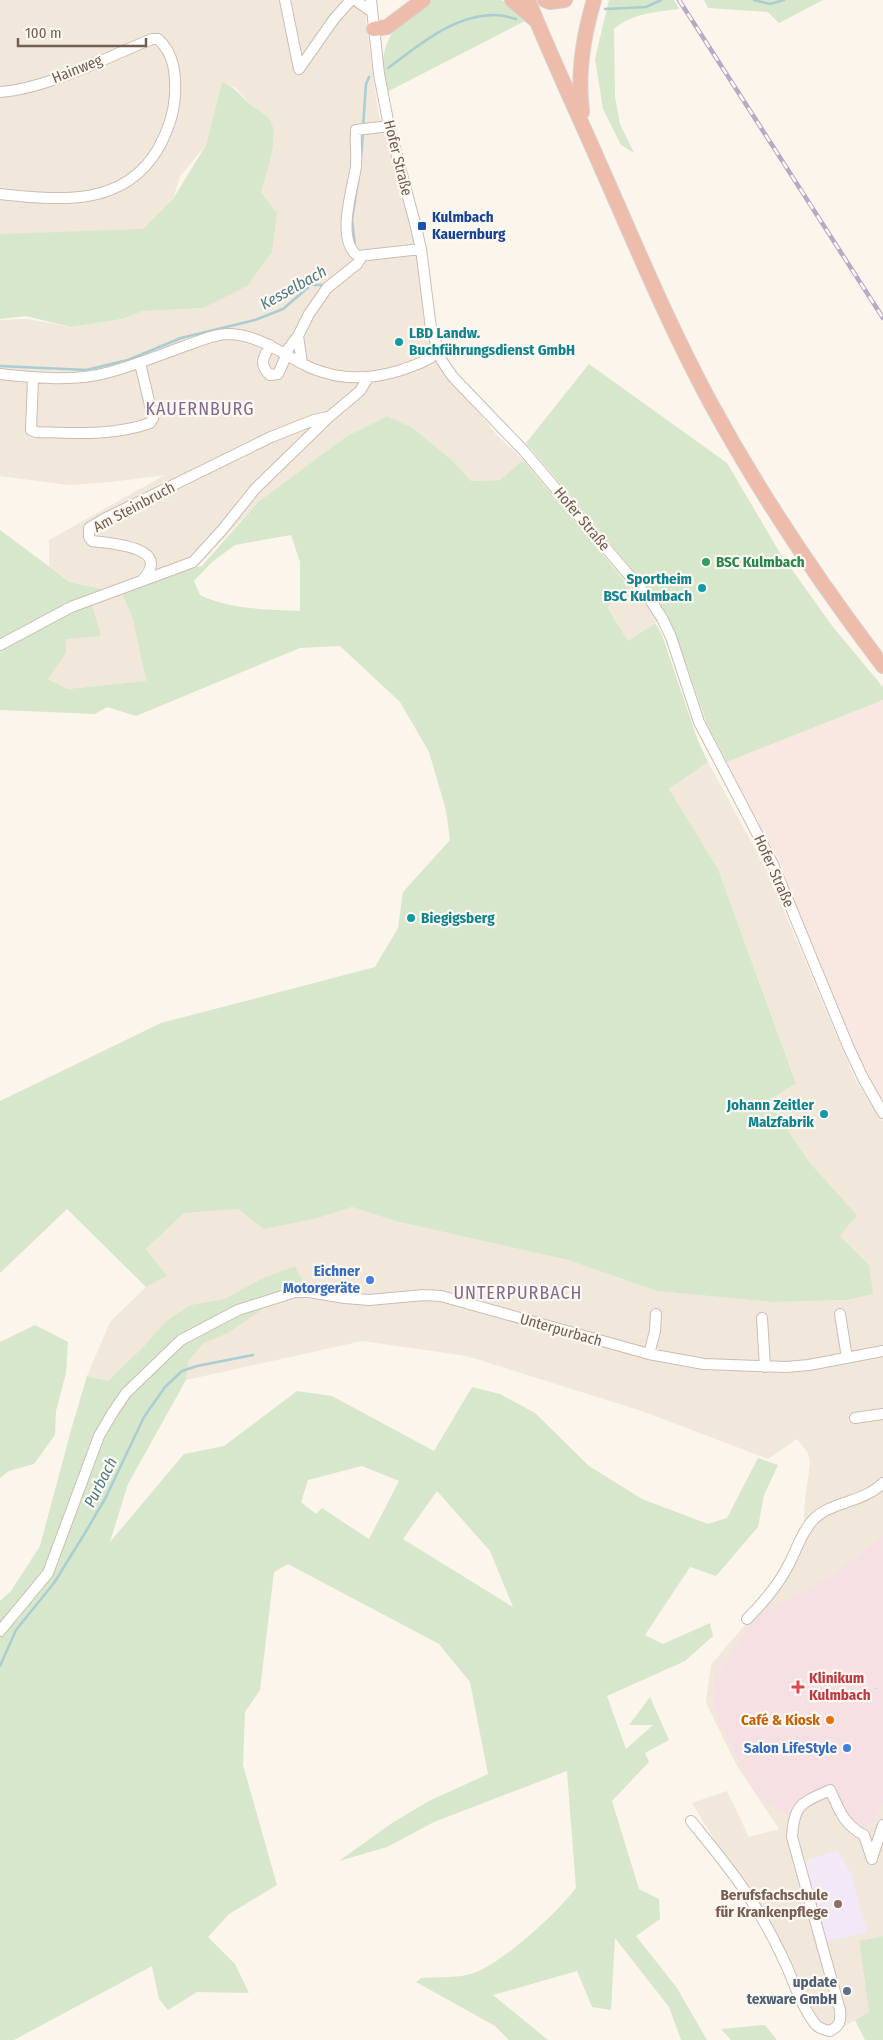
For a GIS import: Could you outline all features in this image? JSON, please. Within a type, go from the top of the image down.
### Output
[{"type":"highway","points":[[374,29],[387,27],[423,0]]},
{"type":"highway","points":[[512,0],[537,22]]},
{"type":"highway","points":[[528,0],[656,293],[710,401],[753,477],[802,555],[883,666]]},
{"type":"highway","points":[[545,0],[550,2],[565,0]]},
{"type":"highway","points":[[584,127],[580,97],[580,62],[586,28],[594,0]]},
{"type":"street","points":[[285,0],[299,69],[334,19],[351,0]]},
{"type":"street","points":[[355,0],[372,11]]},
{"type":"street","name":"Hofer Straße","points":[[371,0],[379,74],[389,126],[421,249],[431,328],[439,352],[453,377],[530,459],[651,601],[662,618],[671,637],[699,722],[773,864],[848,1046],[863,1078],[883,1113]]},
{"type":"street","name":"Hainweg","points":[[0,92],[20,89],[55,79],[152,38],[158,39],[169,52],[175,79],[174,112],[166,135],[151,160],[128,182],[106,192],[68,199],[0,194]]},
{"type":"street","points":[[358,255],[349,246],[346,226],[356,163],[356,130],[389,126]]},
{"type":"street","points":[[358,255],[421,249]]},
{"type":"street","points":[[270,345],[262,360],[264,368],[270,374],[278,374],[286,353],[298,336],[309,314],[327,288],[357,264],[358,255]]},
{"type":"street","points":[[0,374],[33,378],[77,378],[108,373],[209,338],[227,334],[248,336],[325,373],[368,378],[380,376],[428,360],[439,352]]},
{"type":"street","points":[[298,336],[302,363]]},
{"type":"street","points":[[33,378],[31,430],[36,432],[107,432],[150,423],[153,418],[140,362]]},
{"type":"street","name":"Am Steinbruch","points":[[143,579],[193,562],[223,529],[255,489],[329,417],[360,391],[368,378]]},
{"type":"street","name":"Am Steinbruch","points":[[143,579],[151,566],[151,560],[142,551],[130,546],[92,541],[89,537],[89,528],[271,437],[314,420],[329,417]]},
{"type":"street","points":[[0,645],[71,607],[143,579]]},
{"type":"street","name":"Unterpurbach","points":[[0,1631],[48,1573],[99,1436],[126,1393],[181,1340],[238,1310],[295,1292],[309,1292],[369,1300],[424,1295],[441,1296],[649,1354],[704,1364],[765,1367],[809,1366],[883,1351]]},
{"type":"street","points":[[649,1354],[655,1331],[656,1314]]},
{"type":"street","points":[[840,1314],[847,1358]]},
{"type":"street","points":[[762,1318],[765,1367]]},
{"type":"street","points":[[855,1418],[883,1414]]},
{"type":"street","points":[[747,1618],[764,1603],[776,1587],[790,1563],[803,1532],[814,1519],[827,1510],[866,1496],[883,1483]]},
{"type":"street","points":[[691,1821],[730,1868],[754,1904],[775,1940],[799,1995],[815,2024],[819,2028],[830,2030],[838,2026],[841,2020],[840,2010],[792,1836],[793,1820],[800,1806],[830,1790],[844,1821],[852,1829],[864,1835],[872,1859],[883,1825]]},
{"type":"shaded area","points":[[0,0],[365,0],[366,22],[378,111],[413,235],[436,360],[496,434],[523,460],[500,480],[471,481],[453,461],[413,428],[387,416],[347,436],[258,502],[199,565],[106,590],[71,582],[49,566],[49,540],[165,475],[69,485],[0,476],[0,320],[27,319],[71,327],[122,319],[143,311],[203,308],[275,224],[277,213],[261,192],[274,139],[272,124],[266,115],[249,103],[236,88],[222,82],[206,145],[180,176],[173,199],[143,230],[0,234]]},
{"type":"shaded area","points":[[634,586],[659,620],[628,641],[607,607]]},
{"type":"shaded area","points":[[121,591],[133,620],[146,681],[66,689],[47,678],[66,653],[66,639],[91,602]]},
{"type":"shaded area","points":[[883,700],[883,1103],[853,1046],[801,922],[782,867],[727,762]]},
{"type":"shaded area","points":[[708,762],[767,871],[855,1079],[883,1122],[883,1936],[859,1942],[869,2012],[833,2033],[824,2032],[727,1860],[692,1803],[727,1791],[749,1837],[779,1829],[737,1766],[706,1703],[711,1665],[748,1621],[803,1539],[805,1499],[810,1464],[808,1453],[797,1439],[768,1459],[642,1411],[467,1356],[362,1341],[186,1380],[189,1360],[204,1343],[226,1334],[259,1280],[224,1299],[190,1305],[165,1322],[144,1346],[108,1381],[87,1376],[110,1322],[146,1287],[167,1276],[146,1249],[184,1213],[238,1209],[264,1228],[318,1218],[352,1207],[395,1221],[568,1260],[657,1291],[773,1302],[846,1300],[869,1265],[840,1236],[857,1215],[810,1163],[768,1101],[796,1082],[718,869],[669,789]]},
{"type":"shaded area","name":"Klinikum Kulmbach","points":[[883,1536],[883,1804],[871,1825],[864,1827],[854,1823],[829,1797],[788,1814],[768,1804],[754,1791],[718,1720],[713,1695],[715,1679],[754,1618],[832,1576]]},
{"type":"shaded area","name":"Berufsfachschule für Krankenpflege","points":[[837,1850],[852,1875],[867,1933],[827,1941],[805,1861]]},
{"type":"green space","points":[[432,0],[501,0],[516,7],[527,20],[387,92],[383,65],[387,43],[405,19]]},
{"type":"green space","points":[[609,0],[674,0],[679,9],[636,16],[614,29],[615,97],[620,124],[634,153],[621,145],[603,109],[595,59]]},
{"type":"green space","points":[[704,0],[823,0],[779,23],[768,12],[708,8]]},
{"type":"green space","points":[[222,82],[234,89],[265,115],[272,124],[274,139],[271,158],[261,192],[277,213],[272,252],[247,286],[203,308],[143,311],[122,319],[71,327],[26,316],[0,319],[0,234],[143,229],[173,199],[206,145]]},
{"type":"green space","name":"BSC Kulmbach","points":[[589,364],[727,463],[780,553],[833,627],[883,687],[883,700],[727,762],[707,724],[667,616],[652,593],[526,443]]},
{"type":"green space","points":[[387,416],[413,428],[453,461],[471,481],[500,480],[523,460],[631,588],[607,607],[628,641],[655,623],[662,635],[698,741],[708,762],[669,789],[718,869],[796,1083],[768,1101],[810,1163],[857,1215],[840,1236],[869,1265],[873,1294],[846,1300],[773,1302],[657,1291],[568,1260],[395,1221],[352,1207],[318,1218],[264,1229],[238,1209],[184,1213],[146,1249],[167,1276],[146,1287],[67,1209],[0,1273],[0,1101],[161,1023],[375,967],[398,928],[403,892],[450,840],[446,810],[429,752],[400,702],[340,646],[300,648],[136,716],[107,707],[95,714],[0,710],[0,530],[70,582],[106,590],[202,566],[258,502],[347,436]],"holes":[[[291,535],[300,562],[300,611],[236,606],[224,604],[200,595],[194,581],[212,562],[235,545]],[[121,591],[133,620],[146,681],[67,689],[48,679],[66,653],[66,639],[101,636],[91,602]]]},
{"type":"green space","points":[[295,1266],[303,1282],[226,1334],[204,1343],[189,1360],[186,1380],[128,1484],[110,1542],[184,1454],[224,1446],[297,1391],[332,1396],[434,1451],[472,1387],[500,1394],[535,1413],[589,1466],[642,1499],[708,1524],[727,1518],[758,1458],[778,1465],[764,1495],[758,1527],[716,1576],[690,1567],[645,1635],[663,1644],[710,1623],[713,1636],[685,1661],[607,1696],[626,1749],[653,1725],[629,1725],[650,1697],[669,1740],[645,1753],[649,1762],[612,1801],[639,1889],[659,1899],[660,1919],[636,1936],[677,1988],[707,2040],[681,2040],[669,2007],[615,1938],[611,2010],[592,2007],[577,1971],[493,1995],[548,2040],[509,2040],[495,2026],[416,1982],[421,1978],[469,1975],[487,1967],[529,1936],[556,1911],[576,1888],[567,1771],[434,1822],[387,1847],[339,1861],[392,1823],[429,1801],[488,1774],[470,1682],[439,1644],[288,1564],[274,1572],[260,1690],[245,1712],[243,1765],[277,1885],[229,1914],[208,1937],[235,1964],[249,1993],[197,1992],[168,2010],[159,1999],[152,1966],[14,2040],[0,2040],[0,1601],[11,1591],[40,1546],[87,1376],[108,1381],[144,1346],[165,1322],[190,1305],[224,1299],[259,1280]],"holes":[[[362,1466],[399,1481],[369,1539],[322,1508],[316,1514],[301,1502],[308,1480]],[[437,1491],[490,1551],[513,1607],[403,1539]]]},
{"type":"green space","points":[[35,1325],[68,1342],[66,1373],[56,1411],[55,1435],[34,1464],[9,1471],[0,1478],[0,1342]]},
{"type":"green space","points":[[883,1936],[883,2040],[865,2040],[855,2020],[869,2012],[859,1941]]},
{"type":"green space","points":[[765,2025],[777,2040],[731,2040],[721,2029]]},
{"type":"waterway","name":"Kesselbach","points":[[605,9],[646,7],[661,0]]},
{"type":"waterway","name":"Kesselbach","points":[[754,0],[770,4],[784,0]]},
{"type":"waterway","name":"Kesselbach","points":[[388,68],[437,33],[464,20],[494,15],[516,19]]},
{"type":"waterway","name":"Kesselbach","points":[[363,127],[366,84],[369,77]]},
{"type":"waterway","name":"Kesselbach","points":[[361,157],[363,133]]},
{"type":"waterway","name":"Kesselbach","points":[[355,246],[352,219],[359,175]]},
{"type":"waterway","name":"Kesselbach","points":[[0,366],[86,370],[128,360],[181,338],[255,320],[283,309],[311,285],[325,285]]},
{"type":"waterway","name":"Purbach","points":[[0,1666],[16,1630],[54,1583],[85,1533],[106,1497],[144,1417],[165,1387],[182,1371],[197,1366],[253,1355]]},
{"type":"railway","points":[[679,0],[883,318]]},
{"type":"place","name":"Kulmbach Kauernburg","points":[[422,226]]},
{"type":"place","name":"LBD Landw. Buchführungsdienst GmbH","points":[[399,342]]},
{"type":"place","name":"BSC Kulmbach","points":[[706,562]]},
{"type":"place","name":"Sportheim BSC Kulmbach","points":[[702,588]]},
{"type":"place","name":"Biegigsberg","points":[[411,918]]},
{"type":"place","name":"Johann Zeitler Malzfabrik","points":[[824,1114]]},
{"type":"place","name":"Eichner Motorgeräte","points":[[370,1280]]},
{"type":"place","name":"Klinikum Kulmbach","points":[[798,1687]]},
{"type":"place","name":"Café & Kiosk","points":[[830,1720]]},
{"type":"place","name":"Salon LifeStyle","points":[[847,1748]]},
{"type":"place","name":"Berufsfachschule für Krankenpflege","points":[[838,1904]]},
{"type":"place","name":"update texware GmbH","points":[[847,1991]]},
{"type":"district","name":"KAUERNBURG","points":[[200,409]]},
{"type":"district","name":"UNTERPURBACH","points":[[518,1293]]}]
